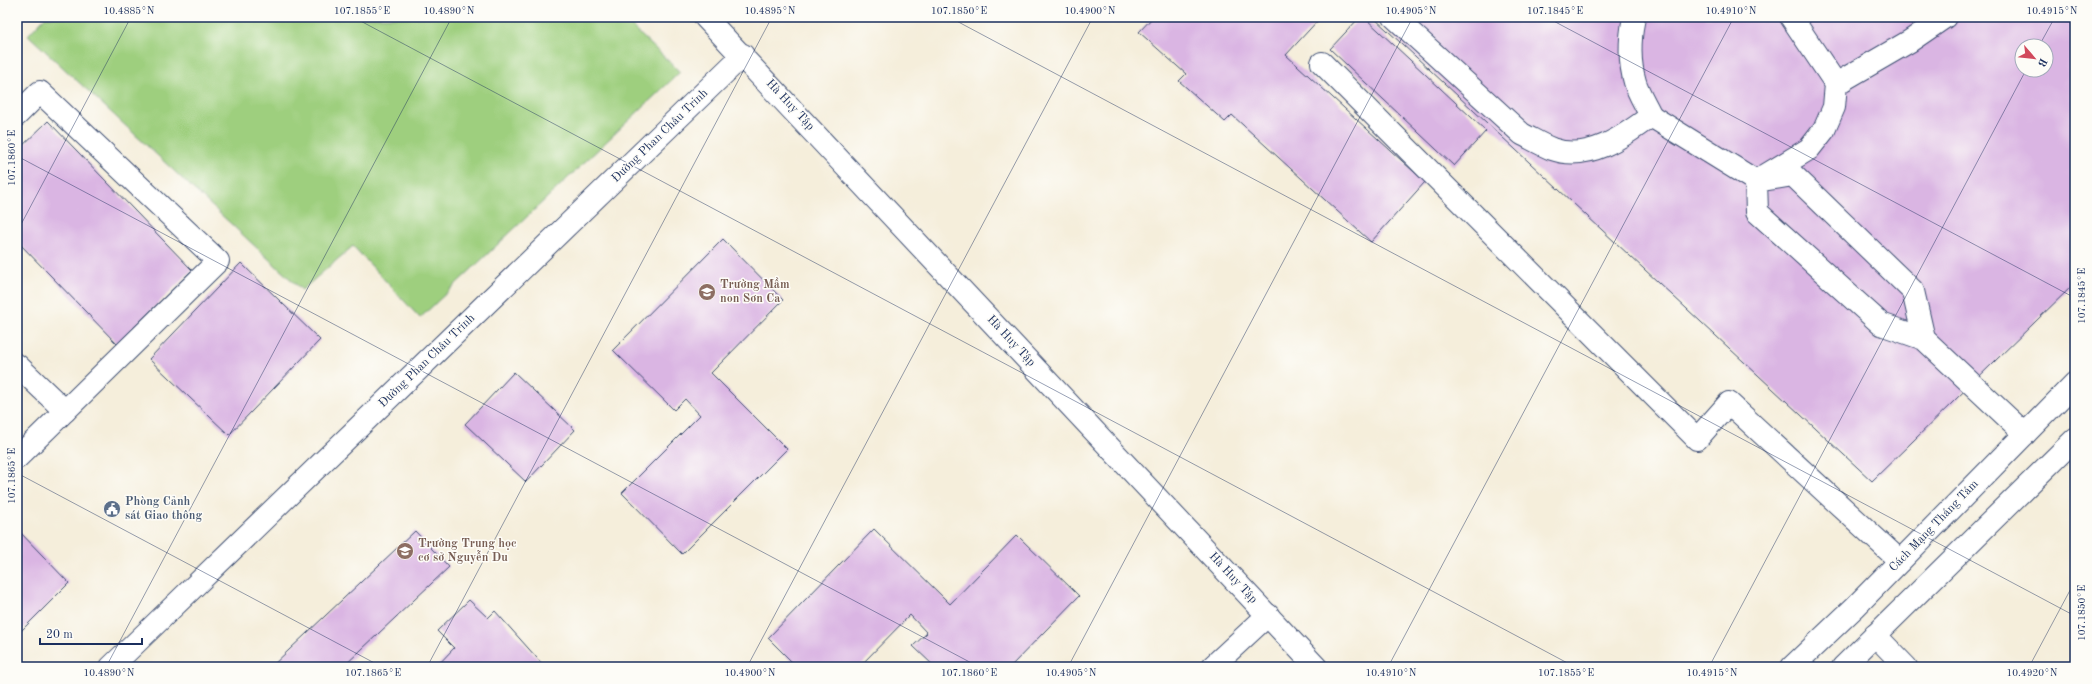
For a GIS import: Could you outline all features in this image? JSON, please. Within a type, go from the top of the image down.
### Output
[{"type":"street","name":"Hà Huy Tập","points":[[705,17],[743,55],[1316,667]]},
{"type":"street","points":[[1394,17],[1522,134],[1553,150],[1580,153],[1594,150],[1631,130],[1651,116]]},
{"type":"street","points":[[1634,17],[1631,37],[1635,82],[1651,116],[1756,182],[1793,175],[1913,291],[1924,339]]},
{"type":"street","points":[[1756,182],[1809,149],[1824,130],[1834,107],[1836,84],[1792,17]]},
{"type":"street","points":[[1836,84],[1910,41],[1945,17]]},
{"type":"street","name":"Đường Phan Châu Trinh","points":[[111,667],[743,55]]},
{"type":"street","points":[[1322,63],[1697,439],[1729,403],[1900,561]]},
{"type":"street","points":[[17,115],[40,92],[218,261],[17,458]]},
{"type":"street","points":[[1756,182],[1757,212],[1881,324],[1924,339],[2024,434]]},
{"type":"street","points":[[17,365],[65,411]]},
{"type":"street","name":"Cách Mạng Tháng Tám","points":[[1792,667],[1855,607],[2075,383]]},
{"type":"street","points":[[1843,667],[2075,439]]},
{"type":"street","points":[[1212,667],[1268,615]]},
{"type":"street","points":[[1875,635],[1906,667]]},
{"type":"green space","points":[[45,17],[622,17],[680,72],[420,318],[353,246],[302,290],[28,35]]},
{"type":"building","points":[[1153,17],[1321,17],[1286,55],[1425,182],[1371,242],[1232,115],[1225,122],[1179,81],[1186,74],[1139,32]]},
{"type":"building","points":[[1360,17],[1364,17],[1486,131],[1454,166],[1330,49]]},
{"type":"building","points":[[1373,17],[2075,17],[2075,283],[1872,481]]},
{"type":"building","points":[[48,121],[192,270],[117,344],[17,241],[17,151]]},
{"type":"building","points":[[723,239],[783,300],[711,373],[787,449],[682,554],[622,493],[700,415],[685,399],[674,410],[613,350]]},
{"type":"building","points":[[241,263],[320,340],[229,435],[149,359]]},
{"type":"building","points":[[514,372],[575,430],[526,482],[465,424]]},
{"type":"building","points":[[17,529],[69,583],[17,635]]},
{"type":"building","points":[[874,529],[950,604],[1017,535],[1079,596],[1010,667],[935,667],[913,646],[927,633],[910,615],[859,667],[797,667],[768,638]]},
{"type":"building","points":[[415,531],[449,567],[343,667],[271,667]]},
{"type":"building","points":[[469,600],[488,618],[495,611],[545,667],[436,667],[454,648],[437,631]]},
{"type":"place","name":"Trường Mầm non Sơn Ca","points":[[707,292]]},
{"type":"place","name":"Phòng Cảnh sát Giao thông","points":[[112,509]]},
{"type":"place","name":"Trường Trung học cơ sở Nguyễn Du","points":[[405,551]]}]
